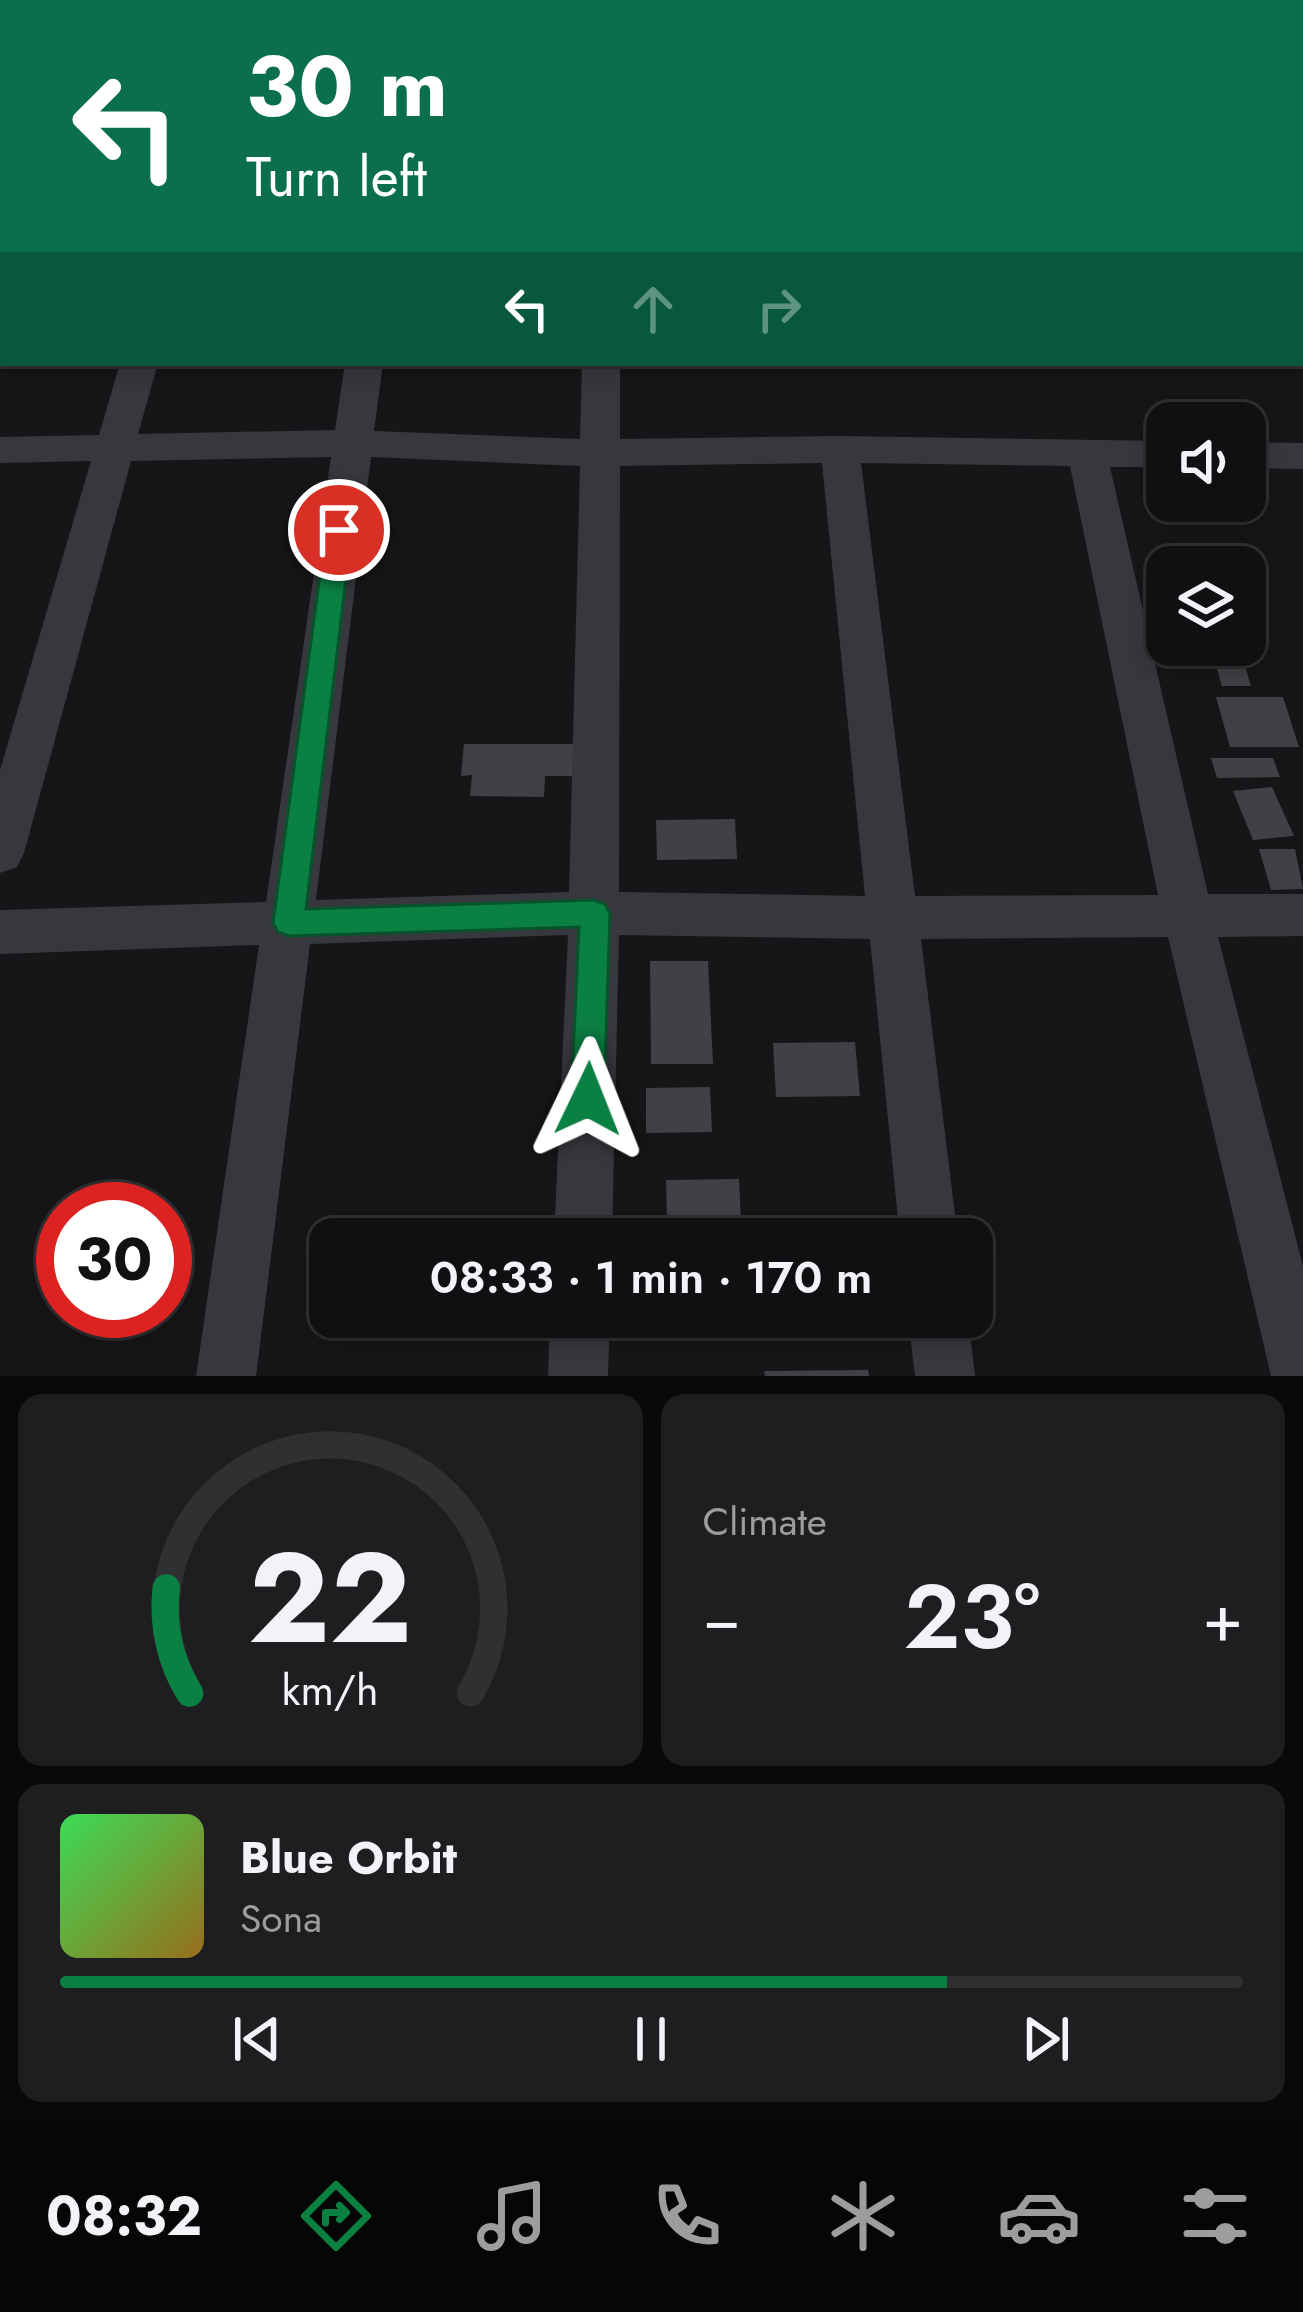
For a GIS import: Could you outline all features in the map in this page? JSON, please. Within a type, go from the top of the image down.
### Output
[{"type":"street","points":[[0,853],[139,366]]},
{"type":"street","points":[[226,1376],[363,366]]},
{"type":"street","points":[[584,1218],[594,913],[601,366]]},
{"type":"street","points":[[0,450],[350,443],[600,453],[840,449],[1146,454]]},
{"type":"street","points":[[840,449],[927,1218]]},
{"type":"street","points":[[1088,453],[1188,917],[1301,1376]]},
{"type":"street","points":[[1266,455],[1303,456]]},
{"type":"street","points":[[0,932],[594,913],[892,918],[1303,915]]},
{"type":"street","points":[[578,1376],[579,1338]]},
{"type":"street","points":[[940,1338],[945,1376]]},
{"type":"building","points":[[1216,666],[1245,666],[1251,686],[1222,686]]},
{"type":"building","points":[[1216,697],[1283,697],[1299,747],[1230,747]]},
{"type":"building","points":[[464,744],[575,744],[573,776],[545,776],[544,797],[470,796],[472,775],[461,776]]},
{"type":"building","points":[[1211,758],[1273,758],[1280,777],[1217,778]]},
{"type":"building","points":[[1272,787],[1294,836],[1253,840],[1233,791]]},
{"type":"building","points":[[735,819],[737,859],[657,860],[656,820]]},
{"type":"building","points":[[1259,849],[1295,849],[1303,889],[1271,890]]},
{"type":"building","points":[[650,961],[708,961],[713,1064],[651,1064]]},
{"type":"building","points":[[855,1042],[860,1096],[776,1097],[773,1043]]},
{"type":"building","points":[[710,1087],[712,1132],[646,1133],[646,1088]]},
{"type":"building","points":[[739,1179],[741,1218],[667,1218],[666,1180]]},
{"type":"building","points":[[868,1370],[869,1376],[765,1376],[764,1371]]},
{"type":"route","points":[[339,530],[289,923],[594,913],[588,1099]]}]
